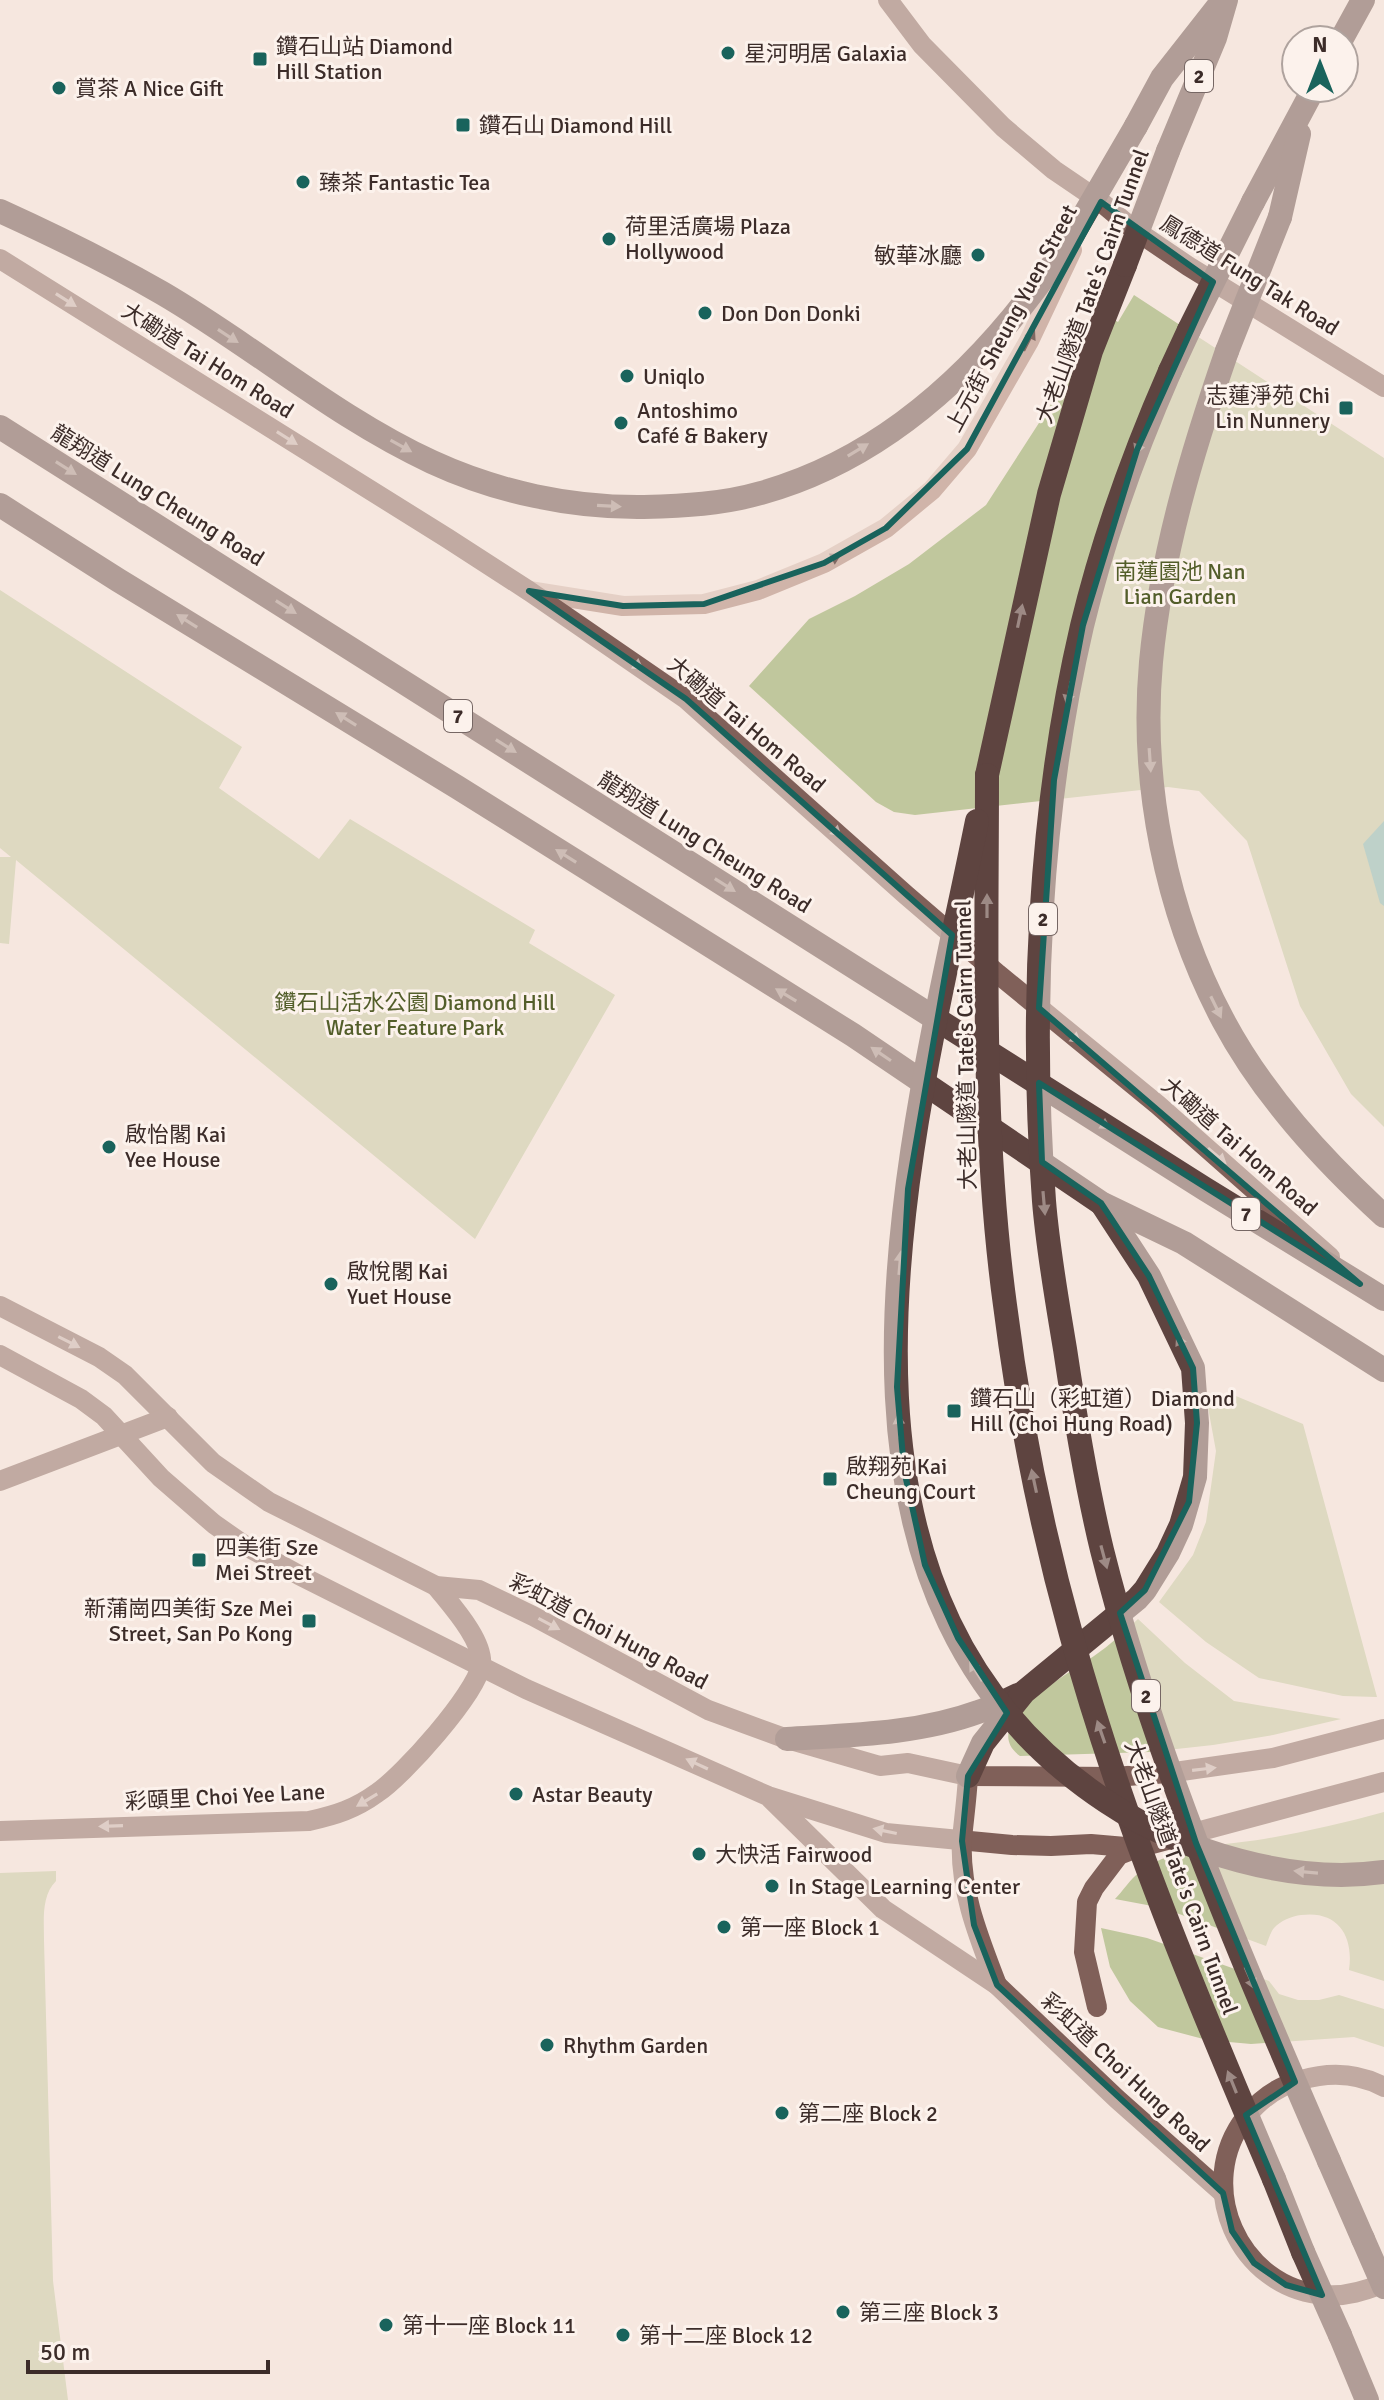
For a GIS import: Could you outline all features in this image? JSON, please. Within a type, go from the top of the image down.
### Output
[{"type":"highway","points":[[0,211],[163,294],[374,430],[449,470],[532,494],[588,505],[654,506],[718,502],[759,494],[825,469],[896,427],[944,390],[1001,331],[1059,256],[1162,78],[1225,0]]},
{"type":"highway","name":"大老山隧道 Tate's Cairn Tunnel","points":[[1225,0],[1215,38],[1091,351],[1049,494],[1021,612],[987,775],[986,1068],[995,1209],[1017,1389],[1051,1557],[1092,1704],[1168,1923],[1240,2102],[1367,2400]]},
{"type":"highway","points":[[1350,24],[1363,0]]},
{"type":"highway","name":"大老山隧道 Tate's Cairn Tunnel","points":[[1305,104],[1189,330],[1137,450],[1083,625],[1054,780],[1041,946],[1038,1070],[1044,1203],[1069,1380],[1102,1550],[1124,1630],[1160,1742],[1220,1906],[1384,2285]]},
{"type":"highway","points":[[1308,104],[1280,217],[1227,351],[1188,471],[1165,569],[1155,626],[1149,701],[1152,780],[1162,843],[1186,935],[1211,996],[1240,1049],[1291,1120],[1343,1178],[1384,1216]]},
{"type":"highway","name":"龍翔道 Lung Cheung Road","points":[[0,427],[1384,1299]]},
{"type":"highway","points":[[0,505],[853,1035],[1101,1203],[1184,1243],[1384,1370]]},
{"type":"highway","points":[[987,775],[938,1002],[908,1189],[900,1264],[897,1341],[899,1429],[909,1501],[925,1565],[946,1616],[988,1690],[1048,1758],[1092,1792],[1150,1827],[1195,1847],[1226,1856],[1284,1870],[1312,1873],[1384,1872]]},
{"type":"highway","points":[[968,1776],[983,1743],[1024,1692],[1145,1590],[1181,1525],[1195,1477],[1197,1423],[1193,1368],[1149,1276],[1101,1203]]},
{"type":"highway","points":[[787,1739],[875,1733],[932,1724],[980,1712],[1024,1692]]},
{"type":"main road","name":"鳳德道 Fung Tak Road","points":[[888,0],[922,45],[1003,127],[1054,170],[1188,266],[1384,387]]},
{"type":"main road","name":"大磡道 Tai Hom Road","points":[[0,259],[529,591],[686,699],[918,905],[1158,1105],[1360,1284]]},
{"type":"main road","name":"彩虹道 Choi Hung Road","points":[[0,1306],[99,1357],[125,1375],[213,1463],[242,1485],[330,1534],[436,1586],[479,1590],[708,1710],[787,1739],[880,1766],[908,1763],[968,1776],[962,1841],[966,1889],[974,1925],[997,1985]]},
{"type":"main road","name":"彩虹道 Choi Hung Road","points":[[0,1355],[81,1399],[104,1416],[161,1478],[214,1524],[244,1545],[299,1575],[526,1689],[768,1796],[886,1833],[962,1841]]},
{"type":"main road","points":[[0,1481],[168,1417]]},
{"type":"main road","points":[[436,1586],[472,1635],[481,1666]]},
{"type":"main road","name":"彩頤里 Choi Yee Lane","points":[[0,1829],[309,1821],[345,1813],[378,1793],[400,1774],[463,1701],[481,1666]]},
{"type":"main road","points":[[968,1776],[1114,1777],[1168,1773],[1273,1758],[1384,1729]]},
{"type":"main road","points":[[1097,2007],[1084,1952],[1087,1902],[1119,1855],[1384,1782]]},
{"type":"main road","name":"彩虹道 Choi Hung Road","points":[[768,1796],[883,1909],[997,1985],[1117,2099],[1223,2193]]},
{"type":"main road","points":[[962,1841],[1137,1848]]},
{"type":"main road","name":"彩虹道 Choi Hung Road","points":[[1384,2087],[1361,2078],[1329,2074],[1291,2083],[1270,2094],[1238,2127],[1223,2170],[1223,2193],[1229,2222],[1242,2248],[1254,2263],[1286,2285],[1323,2295],[1339,2295],[1384,2285]]},
{"type":"street","name":"上元街 Sheung Yuen Street","points":[[529,591],[623,606],[704,604],[758,590],[824,563],[886,528],[932,490],[967,449],[1029,341],[1075,242],[1101,202]]},
{"type":"highlighted area","points":[[1101,202],[1213,282],[1137,450],[1083,625],[1054,780],[1039,1008],[1360,1284],[1039,1083],[1042,1162],[1101,1203],[1149,1276],[1193,1368],[1197,1423],[1189,1502],[1145,1590],[1120,1613],[1196,1843],[1295,2082],[1246,2115],[1322,2295],[1286,2285],[1254,2263],[1232,2231],[1223,2193],[997,1985],[974,1925],[962,1841],[968,1776],[1007,1713],[958,1638],[925,1565],[904,1470],[897,1387],[908,1189],[952,935],[686,699],[529,591],[623,606],[704,604],[824,563],[886,528],[967,449]]},
{"type":"green space","name":"南蓮園池 Nan Lian Garden","points":[[1134,295],[1384,458],[1384,1127],[1351,1094],[1300,1006],[1247,841],[1199,791],[1168,787],[915,815],[894,812],[876,802],[749,686],[809,619],[909,564],[986,505],[1108,316],[1118,322]]},
{"type":"green space","name":"鑽石山活水公園 Diamond Hill Water Feature Park","points":[[0,590],[242,747],[219,788],[319,859],[350,819],[535,930],[529,943],[615,995],[475,1239],[16,860],[9,944],[0,943],[0,857],[11,857],[0,848]]},
{"type":"green space","points":[[1231,1394],[1303,1424],[1377,1697],[1343,1696],[1259,1678],[1206,1642],[1159,1602],[1193,1555],[1206,1522],[1216,1451],[1207,1402]]},
{"type":"green space","points":[[1138,1619],[1185,1663],[1234,1701],[1341,1719],[1213,1745],[1149,1752],[1020,1756],[1009,1743],[1009,1729],[1018,1714],[1049,1686],[1100,1652]]},
{"type":"green space","points":[[1384,1812],[1384,1981],[1349,1970],[1346,1936],[1334,1921],[1325,1917],[1301,1915],[1286,1919],[1274,1928],[1266,1946],[1163,1908],[1115,1899],[1136,1875],[1168,1856],[1309,1830]]},
{"type":"green space","points":[[56,1871],[56,1881],[46,1901],[44,1941],[53,2281],[68,2400],[0,2400],[0,1873]]},
{"type":"green space","points":[[1101,1928],[1147,1938],[1269,1981],[1279,1994],[1298,2000],[1319,2000],[1339,1995],[1384,2009],[1384,2047],[1354,2037],[1251,2044],[1207,2040],[1158,2027],[1130,2001],[1110,1967]]},
{"type":"water","points":[[1384,821],[1384,906],[1380,903],[1363,844]]},
{"type":"place","name":"星河明居 Galaxia","points":[[728,53]]},
{"type":"place","name":"鑽石山站 Diamond Hill Station","points":[[260,59]]},
{"type":"place","name":"賞茶 A Nice Gift","points":[[59,88]]},
{"type":"place","name":"鑽石山 Diamond Hill","points":[[463,125]]},
{"type":"place","name":"臻茶 Fantastic Tea","points":[[303,182]]},
{"type":"place","name":"荷里活廣場 Plaza Hollywood","points":[[609,239]]},
{"type":"place","name":"敏華冰廳","points":[[978,255]]},
{"type":"place","name":"Don Don Donki","points":[[705,313]]},
{"type":"place","name":"Uniqlo","points":[[627,376]]},
{"type":"place","name":"志蓮淨苑 Chi Lin Nunnery","points":[[1346,408]]},
{"type":"place","name":"Antoshimo Café & Bakery","points":[[621,423]]},
{"type":"place","name":"啟怡閣 Kai Yee House","points":[[109,1147]]},
{"type":"place","name":"啟悅閣 Kai Yuet House","points":[[331,1284]]},
{"type":"place","name":"鑽石山（彩虹道） Diamond Hill (Choi Hung Road)","points":[[954,1411]]},
{"type":"place","name":"啟翔苑 Kai Cheung Court","points":[[830,1479]]},
{"type":"place","name":"四美街 Sze Mei Street","points":[[199,1560]]},
{"type":"place","name":"新蒲崗四美街 Sze Mei Street, San Po Kong","points":[[309,1621]]},
{"type":"place","name":"Astar Beauty","points":[[516,1794]]},
{"type":"place","name":"大快活 Fairwood","points":[[699,1854]]},
{"type":"place","name":"In Stage Learning Center","points":[[772,1886]]},
{"type":"place","name":"第一座 Block 1","points":[[724,1927]]},
{"type":"place","name":"Rhythm Garden","points":[[547,2045]]},
{"type":"place","name":"第二座 Block 2","points":[[782,2113]]},
{"type":"place","name":"第三座 Block 3","points":[[843,2312]]},
{"type":"place","name":"第十一座 Block 11","points":[[386,2325]]},
{"type":"place","name":"第十二座 Block 12","points":[[623,2335]]}]
